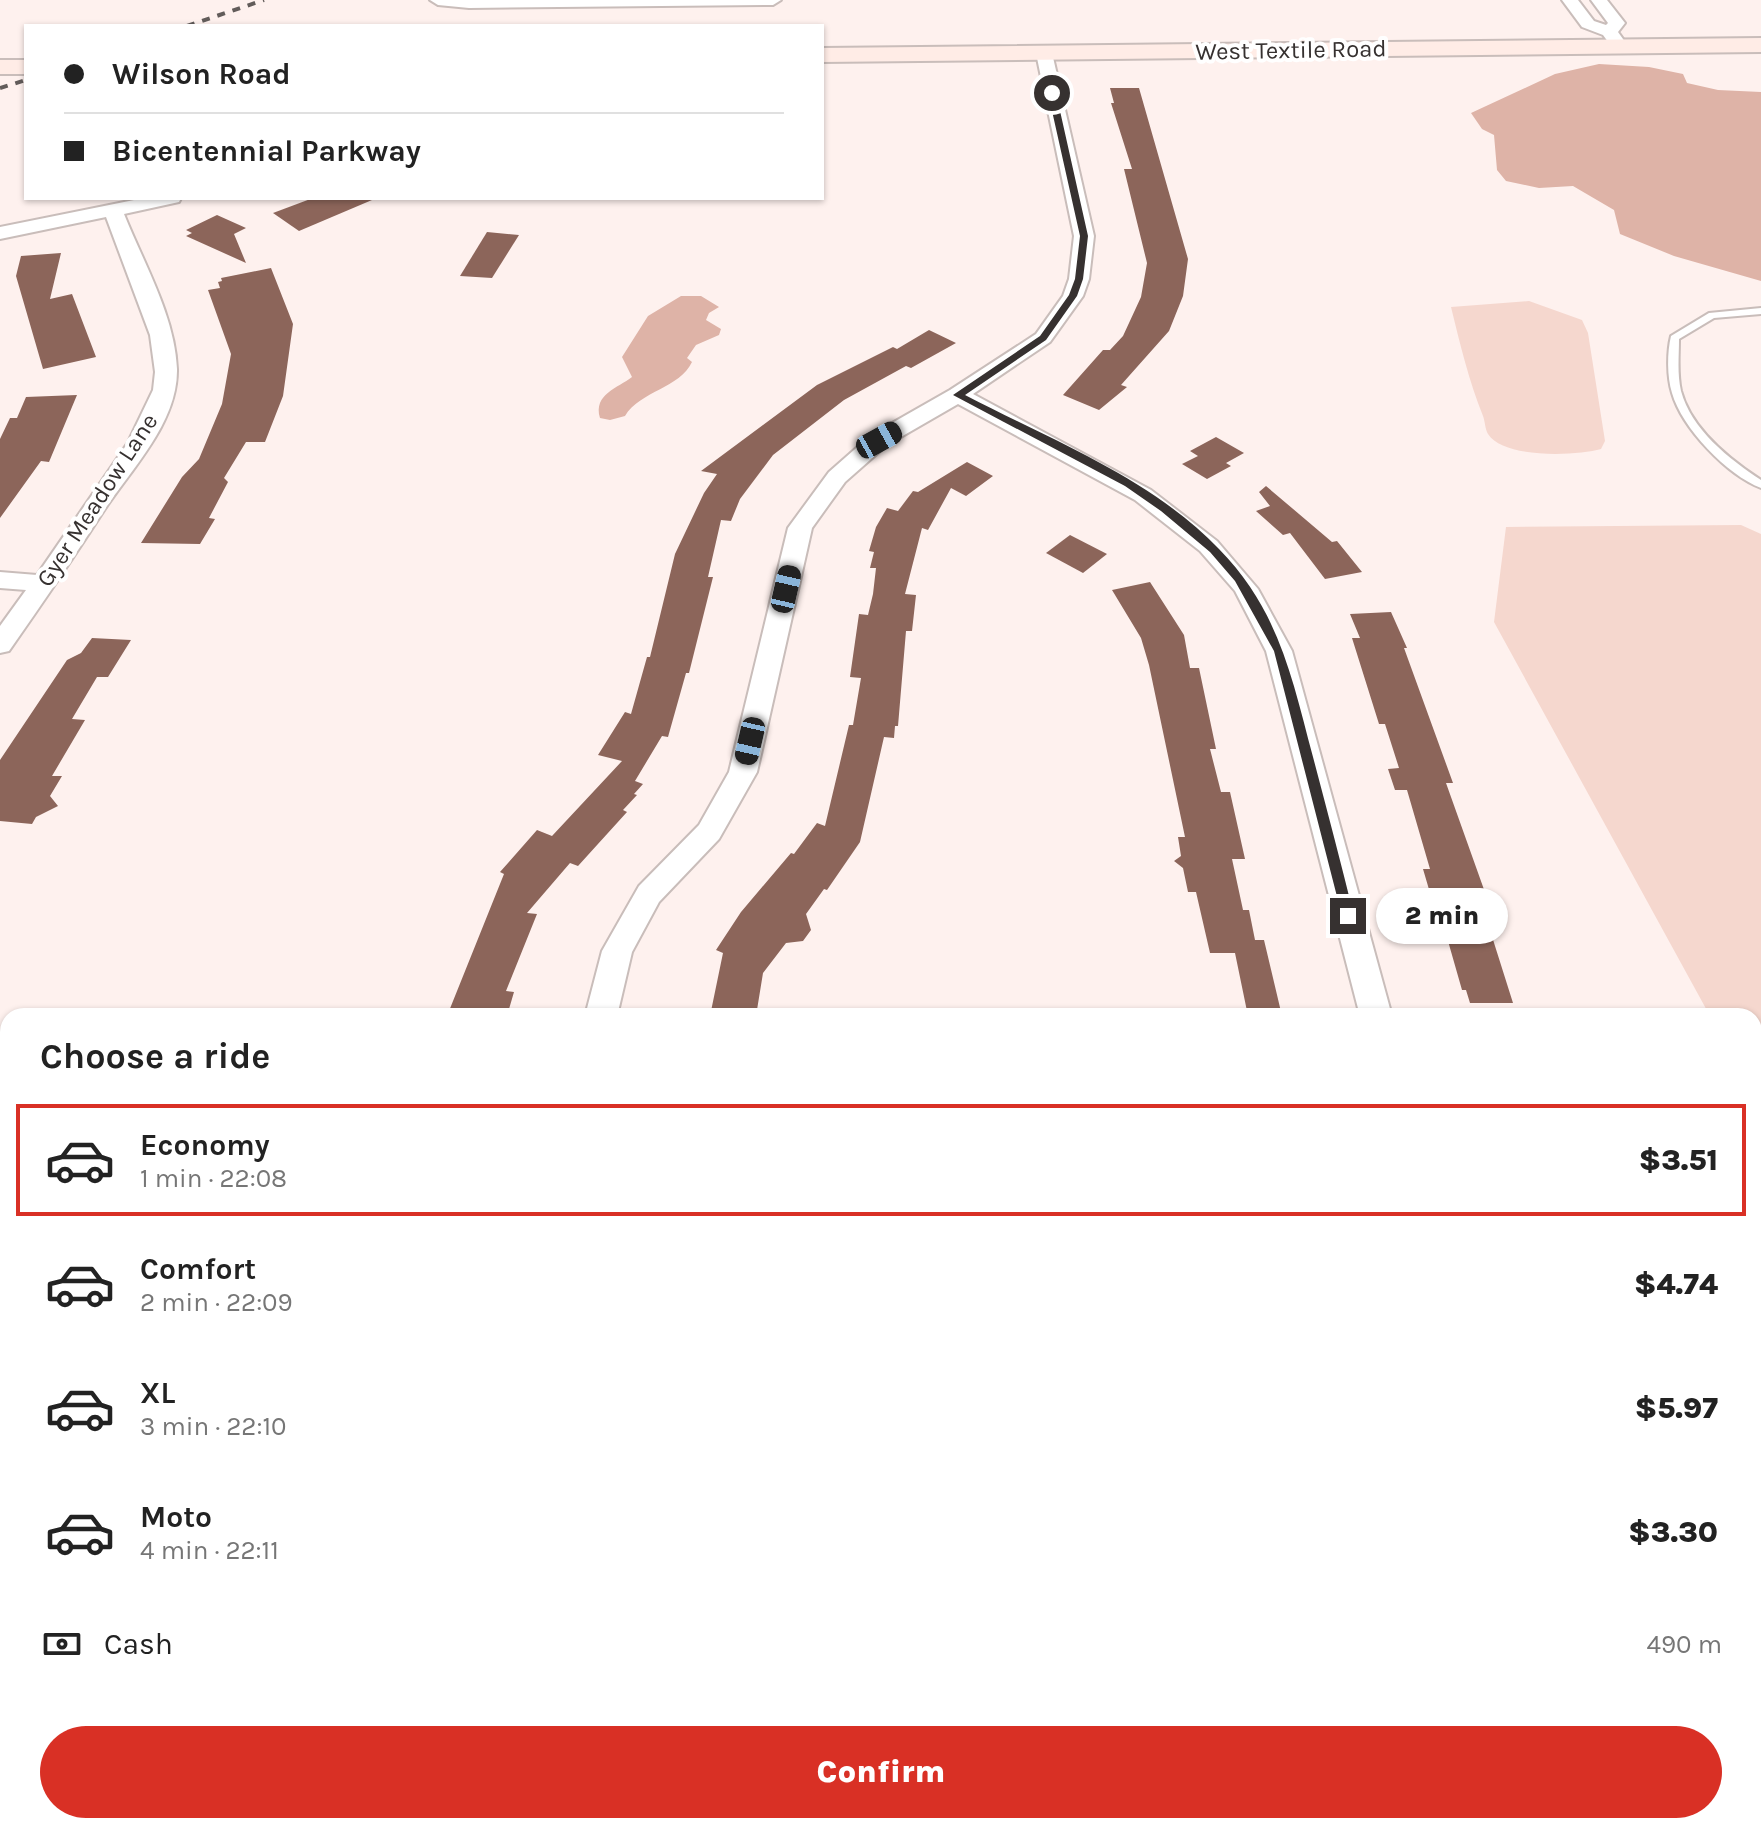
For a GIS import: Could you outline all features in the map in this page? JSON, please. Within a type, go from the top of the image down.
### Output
[{"type":"main road","name":"West Textile Road","points":[[824,55],[1044,53],[1614,39],[1761,45]]},
{"type":"main road","points":[[0,67],[24,67]]},
{"type":"street","points":[[438,0],[469,3],[773,0]]},
{"type":"street","points":[[1570,0],[1588,24],[1614,39],[1617,23],[1599,0]]},
{"type":"street","points":[[603,1008],[617,951],[649,894],[709,832],[743,772],[800,528],[837,477],[879,440],[958,395],[1043,338],[1073,296],[1079,279],[1084,236],[1044,53]]},
{"type":"street","points":[[0,233],[163,200]]},
{"type":"street","name":"Gyer Meadow Lane","points":[[0,645],[139,442],[164,392],[166,369],[159,332],[113,211]]},
{"type":"street","points":[[958,395],[1129,484],[1214,550],[1253,599],[1279,651],[1374,1008]]},
{"type":"street","points":[[0,580],[44,583]]},
{"type":"lane","points":[[1761,311],[1712,315],[1674,338],[1676,393],[1699,433],[1744,474],[1761,485]]},
{"type":"lane","points":[[1744,474],[1761,474]]},
{"type":"shaded area","points":[[1599,64],[1649,67],[1683,74],[1687,83],[1718,90],[1761,92],[1761,281],[1674,256],[1620,234],[1614,210],[1573,186],[1539,188],[1506,181],[1497,170],[1494,135],[1482,129],[1471,113],[1555,74]]},
{"type":"shaded area","points":[[681,296],[701,296],[719,307],[709,313],[706,320],[721,329],[719,335],[696,345],[687,358],[692,362],[679,378],[640,401],[625,416],[610,420],[600,418],[603,397],[632,377],[622,357],[648,316]]},
{"type":"shaded area","points":[[1529,301],[1582,320],[1588,333],[1605,441],[1601,449],[1558,454],[1524,452],[1496,442],[1487,432],[1451,307]]},
{"type":"shaded area","points":[[1741,525],[1761,534],[1761,1008],[1706,1008],[1494,622],[1506,527]]},
{"type":"building","points":[[1110,88],[1139,88],[1188,259],[1183,296],[1169,331],[1121,385],[1127,387],[1099,410],[1063,395],[1103,350],[1110,350],[1123,336],[1141,297],[1147,263],[1124,169],[1132,169],[1111,103],[1114,103]]},
{"type":"building","points":[[308,200],[372,200],[299,231],[273,213]]},
{"type":"building","points":[[217,215],[246,228],[234,234],[246,263],[186,236],[192,233],[186,230]]},
{"type":"building","points":[[487,232],[519,235],[492,278],[460,276]]},
{"type":"building","points":[[61,253],[50,299],[72,294],[96,357],[43,369],[16,276],[21,256]]},
{"type":"building","points":[[271,268],[293,324],[283,396],[265,442],[246,442],[224,478],[228,482],[209,518],[215,519],[200,544],[141,543],[182,477],[199,459],[222,404],[231,354],[208,290],[220,288],[218,282],[222,281],[221,278]]},
{"type":"building","points":[[929,330],[956,343],[844,400],[773,455],[740,499],[731,521],[721,520],[708,577],[713,577],[689,673],[686,673],[668,737],[662,736],[635,781],[643,784],[634,794],[637,795],[623,810],[627,812],[578,866],[570,863],[527,913],[537,914],[506,991],[514,992],[509,1008],[450,1008],[504,874],[500,872],[537,830],[552,836],[622,761],[598,755],[625,712],[631,714],[647,657],[650,657],[675,554],[704,493],[717,474],[701,471],[817,385],[893,347],[897,349]]},
{"type":"building","points":[[77,395],[49,462],[41,461],[0,518],[0,439],[10,418],[17,418],[26,397]]},
{"type":"building","points":[[1216,437],[1244,453],[1226,463],[1231,466],[1207,479],[1182,464],[1198,456],[1190,451]]},
{"type":"building","points":[[967,462],[993,476],[966,496],[951,488],[928,530],[922,528],[905,594],[916,595],[912,631],[906,631],[898,726],[895,726],[894,738],[884,737],[860,842],[827,890],[824,889],[806,914],[811,930],[803,941],[786,943],[763,973],[757,1008],[712,1008],[723,953],[716,950],[741,912],[791,853],[794,854],[817,823],[825,826],[849,725],[853,725],[861,678],[850,677],[859,614],[868,615],[873,594],[876,568],[870,568],[874,552],[869,551],[876,527],[887,508],[898,511],[913,491],[918,492]]},
{"type":"building","points":[[1266,486],[1332,542],[1337,541],[1362,572],[1325,579],[1290,533],[1283,535],[1256,511],[1270,506],[1259,492]]},
{"type":"building","points":[[1070,535],[1107,554],[1083,573],[1046,553]]},
{"type":"building","points":[[1150,582],[1184,635],[1190,668],[1199,668],[1216,749],[1210,749],[1221,792],[1230,792],[1245,859],[1232,859],[1243,910],[1249,910],[1255,940],[1264,940],[1280,1008],[1246,1008],[1235,953],[1210,953],[1196,892],[1188,892],[1183,868],[1174,861],[1181,856],[1178,837],[1185,837],[1149,665],[1141,638],[1112,590]]},
{"type":"building","points":[[1391,612],[1407,648],[1404,648],[1453,783],[1446,783],[1497,926],[1489,927],[1513,1003],[1470,1003],[1466,990],[1462,990],[1444,927],[1438,927],[1431,903],[1423,869],[1430,869],[1407,790],[1395,790],[1388,769],[1399,768],[1385,724],[1379,724],[1352,638],[1360,638],[1350,614]]},
{"type":"building","points":[[92,638],[131,640],[108,677],[97,677],[72,719],[85,720],[52,776],[62,776],[50,796],[58,806],[36,817],[32,824],[0,821],[0,760],[67,660],[81,653]]},
{"type":"railway","points":[[193,24],[264,0]]},
{"type":"railway","points":[[0,88],[24,81]]},
{"type":"route","points":[[1052,93],[1084,236],[1079,279],[1073,296],[1043,338],[958,395],[1129,484],[1214,550],[1239,578],[1279,651],[1348,916]]}]
